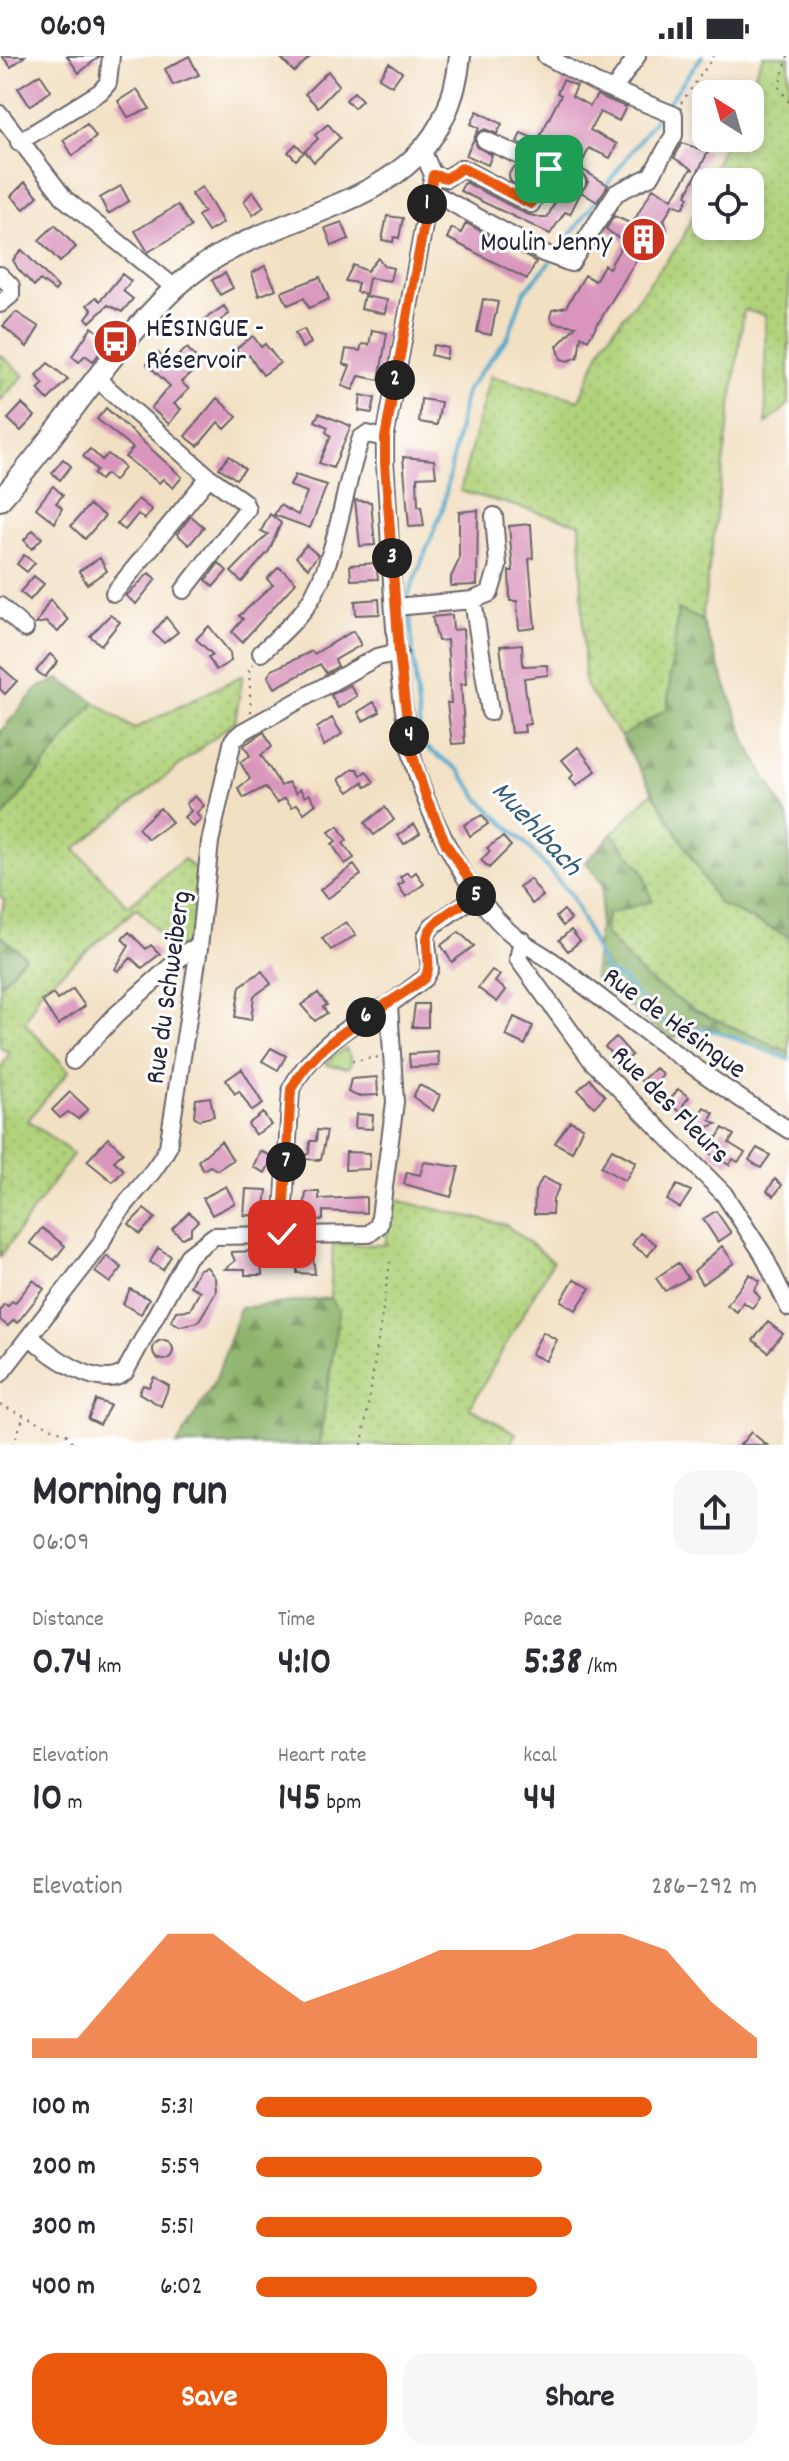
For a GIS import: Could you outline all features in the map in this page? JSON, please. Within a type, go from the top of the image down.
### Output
[{"type":"main road","points":[[0,500],[175,288],[205,263],[246,240],[350,200],[394,178],[423,152],[439,127],[458,74],[460,56]]},
{"type":"street","points":[[19,142],[100,92],[108,83],[111,56]]},
{"type":"street","points":[[429,195],[439,196],[543,253],[571,263],[616,193],[651,176],[674,135],[667,111],[546,56]]},
{"type":"street","points":[[614,89],[637,56]]},
{"type":"street","points":[[2,124],[65,199],[175,288]]},
{"type":"street","points":[[485,140],[577,182]]},
{"type":"street","points":[[423,152],[433,175],[447,178],[462,168],[531,204],[549,169]]},
{"type":"street","name":"Rue de Hésingue","points":[[433,175],[385,438],[399,652],[410,747],[426,797],[446,844],[502,926],[709,1080],[789,1130]]},
{"type":"street","points":[[0,275],[11,286],[11,295],[0,304]]},
{"type":"street","points":[[97,379],[209,477],[244,502],[247,509],[184,590]]},
{"type":"street","points":[[261,653],[307,606],[328,566],[361,438],[367,434],[385,438]]},
{"type":"street","points":[[114,593],[209,477]]},
{"type":"street","points":[[395,607],[473,600],[490,593],[498,566],[494,516]]},
{"type":"street","points":[[473,600],[490,712]]},
{"type":"street","points":[[0,606],[25,629]]},
{"type":"street","name":"Rue du Schweiberg","points":[[0,1374],[101,1244],[110,1221],[159,1164],[168,1147],[199,948],[210,842],[233,740],[377,657],[399,652]]},
{"type":"street","points":[[282,1234],[291,1089],[299,1073],[329,1043],[425,978],[430,969],[426,936],[432,926],[479,894]]},
{"type":"street","name":"Rue des Fleurs","points":[[522,940],[517,952],[518,959],[584,1052],[724,1194],[763,1254],[789,1308]]},
{"type":"street","points":[[73,1061],[116,1015],[189,950],[199,948]]},
{"type":"street","points":[[31,1337],[45,1350],[104,1380],[116,1379],[125,1372],[188,1256],[214,1236],[369,1234],[379,1225],[395,1102],[389,1005]]},
{"type":"path","points":[[667,111],[714,56]]},
{"type":"path","points":[[788,56],[779,87],[789,102]]},
{"type":"path","points":[[257,724],[249,707],[249,670],[261,653]]},
{"type":"path","points":[[352,1061],[363,1062],[392,1054]]},
{"type":"path","points":[[362,1445],[390,1262]]},
{"type":"path","points":[[0,1405],[66,1434],[75,1445]]},
{"type":"path","points":[[13,1445],[24,1416]]},
{"type":"green space","points":[[763,56],[789,56],[789,404],[766,424],[765,315],[744,310],[702,620],[678,610],[667,709],[621,737],[585,685],[580,524],[460,491],[490,376],[579,400],[604,342],[682,240],[692,218],[692,240],[764,240],[764,168],[714,168],[721,152],[764,152],[764,80],[752,80]]},
{"type":"green space","points":[[0,355],[24,375],[0,401]]},
{"type":"green space","points":[[678,609],[702,620],[748,745],[789,820],[789,937],[718,903],[621,737],[667,709]]},
{"type":"green space","points":[[243,675],[235,721],[75,849],[128,906],[184,859],[203,876],[199,933],[175,951],[137,908],[40,991],[25,1023],[69,1071],[28,1120],[73,1154],[0,1257],[0,1069],[10,1052],[0,1048],[0,985],[25,956],[0,935],[0,915],[5,901],[0,896],[0,821],[95,702],[134,729]]},
{"type":"green space","points":[[59,679],[95,702],[0,821],[0,732],[38,688]]},
{"type":"green space","points":[[652,792],[724,906],[789,937],[789,1052],[696,1011],[645,978],[605,934],[606,914],[643,871],[612,834]]},
{"type":"green space","points":[[612,834],[643,871],[652,901],[607,914],[605,934],[645,978],[696,1011],[789,1052],[789,1060],[702,1025],[670,1039],[594,978],[603,885],[586,862]]},
{"type":"green space","points":[[0,935],[25,956],[0,985]]},
{"type":"green space","points":[[346,1049],[352,1061],[348,1068],[327,1065],[331,1057]]},
{"type":"green space","points":[[392,1199],[506,1225],[553,1261],[470,1408],[516,1433],[510,1445],[319,1445],[339,1313],[330,1298],[333,1244],[385,1245]]},
{"type":"green space","points":[[330,1298],[339,1312],[319,1445],[177,1445],[216,1379],[240,1308]]},
{"type":"building","points":[[2,56],[25,56],[11,67]]},
{"type":"building","points":[[67,56],[100,56],[79,73]]},
{"type":"building","points":[[189,56],[199,75],[173,85],[165,69]]},
{"type":"building","points":[[279,56],[311,56],[294,72]]},
{"type":"building","points":[[389,63],[402,72],[392,86],[379,78]]},
{"type":"building","points":[[328,71],[339,85],[318,107],[305,94]]},
{"type":"building","points":[[40,74],[51,91],[30,106],[18,88]]},
{"type":"building","points":[[563,80],[577,86],[572,96],[590,106],[597,95],[626,107],[619,121],[600,112],[590,130],[617,144],[610,158],[589,148],[580,168],[608,185],[597,202],[581,192],[588,182],[582,172],[517,142],[521,133],[538,140],[561,95],[557,93]]},
{"type":"building","points":[[137,89],[150,109],[128,117],[118,101]]},
{"type":"building","points":[[354,92],[362,100],[354,108],[346,100]]},
{"type":"building","points":[[477,111],[502,124],[497,134],[485,129],[476,134],[479,128],[471,124]]},
{"type":"building","points":[[87,124],[96,137],[73,156],[63,140]]},
{"type":"building","points":[[328,124],[340,138],[314,162],[305,151],[318,139],[315,135]]},
{"type":"building","points":[[475,137],[477,147],[492,155],[488,165],[466,155]]},
{"type":"building","name":"Moulin Jenny","points":[[682,143],[692,146],[692,152],[708,152],[700,168],[692,169],[674,158]]},
{"type":"building","points":[[296,144],[304,152],[296,160],[288,152]]},
{"type":"building","points":[[518,167],[527,176],[518,185],[509,176]]},
{"type":"building","name":"Moulin Jenny","points":[[691,169],[692,183],[683,208],[673,204],[664,220],[667,230],[656,247],[651,244],[642,259],[638,257],[588,340],[581,336],[578,357],[568,361],[561,359],[557,346],[576,326],[554,323],[550,317],[552,310],[566,307],[585,275],[595,281],[604,265],[609,268],[624,242],[606,229],[614,216],[632,224],[653,188],[672,199]]},
{"type":"building","points":[[25,182],[38,196],[24,209],[11,196]]},
{"type":"building","points":[[465,182],[526,214],[542,218],[547,218],[559,194],[555,192],[558,185],[581,192],[570,214],[565,212],[550,234],[460,191]]},
{"type":"building","points":[[121,186],[129,201],[108,214],[100,198]]},
{"type":"building","points":[[202,187],[223,223],[208,232],[198,216],[204,212],[191,194]]},
{"type":"building","points":[[253,191],[264,207],[253,215],[244,201]]},
{"type":"building","points":[[178,205],[191,227],[148,252],[135,231]]},
{"type":"building","points":[[387,216],[403,218],[399,238],[394,237],[393,242],[382,240]]},
{"type":"building","points":[[342,222],[349,239],[332,246],[325,228]]},
{"type":"building","points":[[466,223],[536,262],[527,279],[447,238],[452,228],[461,233]]},
{"type":"building","points":[[55,225],[76,247],[60,262],[39,240]]},
{"type":"building","points":[[22,250],[58,287],[55,291],[40,280],[34,286],[18,269],[13,260]]},
{"type":"building","points":[[378,258],[384,266],[393,268],[390,281],[369,278],[366,294],[356,292],[358,283],[345,281],[353,265],[367,271]]},
{"type":"building","points":[[265,266],[276,289],[259,296],[252,273]]},
{"type":"building","points":[[225,273],[233,288],[220,295],[212,280]]},
{"type":"building","points":[[122,274],[131,281],[123,291],[133,299],[122,312],[108,305],[90,322],[86,318],[92,310],[87,305],[96,297],[100,301]]},
{"type":"building","points":[[320,277],[329,299],[309,308],[304,298],[288,305],[281,292]]},
{"type":"building","points":[[364,296],[387,300],[385,314],[361,309]]},
{"type":"building","points":[[483,299],[498,302],[491,335],[477,332]]},
{"type":"building","points":[[224,306],[229,314],[211,327],[205,319]]},
{"type":"building","points":[[16,312],[39,327],[27,347],[3,326]]},
{"type":"building","points":[[182,318],[192,328],[183,336],[173,326]]},
{"type":"building","points":[[92,327],[109,341],[93,361],[85,355],[79,362],[72,356]]},
{"type":"building","points":[[304,329],[311,343],[302,348],[295,333]]},
{"type":"building","points":[[372,330],[387,333],[379,380],[359,376],[353,390],[342,386],[350,366],[343,364],[346,349],[360,351],[362,344],[369,345]]},
{"type":"building","points":[[253,336],[261,347],[265,344],[280,363],[263,375],[249,355],[243,359],[236,349]]},
{"type":"building","points":[[434,345],[448,348],[446,359],[431,355]]},
{"type":"building","points":[[187,348],[202,364],[181,382],[189,389],[174,404],[181,409],[169,424],[151,408],[170,386],[147,364],[158,353],[169,364]]},
{"type":"building","points":[[48,363],[68,379],[48,400],[38,389],[44,384],[36,375]]},
{"type":"building","points":[[361,395],[375,398],[372,413],[359,411]]},
{"type":"building","points":[[217,398],[237,417],[225,429],[218,422],[198,446],[185,436]]},
{"type":"building","points":[[421,399],[441,402],[437,425],[419,422]]},
{"type":"building","points":[[22,404],[35,416],[21,431],[8,419]]},
{"type":"building","points":[[106,408],[182,477],[173,488],[163,479],[159,483],[125,457],[133,448],[97,419]]},
{"type":"building","points":[[319,413],[351,426],[333,468],[319,463],[331,436],[326,432],[328,427],[315,421]]},
{"type":"building","points":[[90,449],[102,460],[108,454],[124,468],[114,481],[106,474],[100,480],[93,474],[97,470],[83,456]]},
{"type":"building","points":[[229,456],[245,469],[236,479],[219,468]]},
{"type":"building","points":[[403,457],[434,460],[436,476],[417,477],[418,506],[421,506],[424,526],[409,527]]},
{"type":"building","points":[[63,459],[71,466],[60,480],[52,473]]},
{"type":"building","points":[[295,475],[327,485],[310,528],[274,515],[280,505],[298,515],[307,492],[290,486]]},
{"type":"building","points":[[53,486],[63,495],[56,503],[62,508],[55,523],[36,508]]},
{"type":"building","points":[[138,499],[152,510],[145,519],[138,514],[125,530],[117,524]]},
{"type":"building","points":[[355,500],[371,502],[375,545],[360,546]]},
{"type":"building","points":[[89,505],[105,516],[85,539],[71,526]]},
{"type":"building","points":[[478,510],[477,585],[451,586],[451,577],[459,560],[459,512]]},
{"type":"building","points":[[270,514],[281,523],[269,551],[242,582],[231,572],[268,534],[261,531]]},
{"type":"building","points":[[191,516],[204,527],[189,545],[177,534]]},
{"type":"building","points":[[531,524],[533,558],[529,559],[535,628],[519,630],[517,601],[510,601],[509,571],[513,571],[509,526]]},
{"type":"building","points":[[33,530],[42,538],[32,549],[24,540]]},
{"type":"building","points":[[306,545],[318,555],[308,568],[296,557]]},
{"type":"building","points":[[24,555],[35,563],[27,572],[17,564]]},
{"type":"building","points":[[100,558],[107,571],[87,584],[79,571]]},
{"type":"building","points":[[219,563],[227,571],[213,587],[206,580]]},
{"type":"building","points":[[376,563],[378,579],[351,580],[350,565]]},
{"type":"building","points":[[279,567],[296,582],[242,642],[232,632],[243,619],[239,616],[273,585],[267,579]]},
{"type":"building","points":[[149,573],[156,579],[136,604],[126,596]]},
{"type":"building","points":[[34,576],[44,584],[30,600],[20,592]]},
{"type":"building","points":[[50,599],[68,620],[58,632],[46,622],[36,624]]},
{"type":"building","points":[[379,599],[380,614],[356,615],[355,601]]},
{"type":"building","points":[[110,615],[120,622],[101,645],[90,636]]},
{"type":"building","points":[[452,615],[453,630],[463,629],[466,684],[461,684],[465,743],[452,744],[447,703],[451,703],[447,640],[438,641],[432,617]]},
{"type":"building","points":[[166,617],[178,632],[164,643],[153,633]]},
{"type":"building","points":[[209,626],[230,653],[231,661],[216,670],[208,657],[213,655],[196,639]]},
{"type":"building","points":[[353,631],[361,645],[335,660],[338,666],[326,673],[320,664],[275,688],[268,676],[272,670],[312,651],[314,654]]},
{"type":"building","points":[[522,644],[523,666],[547,665],[548,675],[524,678],[530,724],[524,725],[525,732],[511,733],[500,646]]},
{"type":"building","points":[[50,654],[58,661],[45,677],[36,671]]},
{"type":"building","points":[[0,666],[17,681],[5,694],[0,689]]},
{"type":"building","points":[[350,685],[357,696],[338,708],[331,695]]},
{"type":"building","points":[[374,702],[380,712],[363,721],[358,712]]},
{"type":"building","points":[[332,718],[342,734],[324,746],[317,728]]},
{"type":"building","points":[[264,732],[272,747],[261,755],[281,786],[288,782],[296,793],[300,789],[305,797],[309,794],[316,804],[304,813],[297,804],[292,807],[285,798],[277,803],[265,787],[244,798],[238,788],[250,779],[240,762],[250,756],[244,745]]},
{"type":"building","points":[[578,747],[596,771],[576,786],[570,778],[574,774],[562,760]]},
{"type":"building","points":[[353,769],[361,775],[366,771],[374,782],[366,787],[363,782],[349,792],[339,779]]},
{"type":"building","points":[[195,796],[204,806],[196,813],[201,819],[193,827],[184,817],[191,811],[186,804]]},
{"type":"building","points":[[385,807],[394,820],[374,835],[365,823]]},
{"type":"building","points":[[160,808],[172,822],[148,839],[138,828]]},
{"type":"building","points":[[482,815],[488,824],[470,836],[464,825]]},
{"type":"building","points":[[414,824],[420,833],[404,844],[398,835]]},
{"type":"building","points":[[338,826],[347,840],[343,843],[354,858],[345,864],[332,844],[336,841],[329,832]]},
{"type":"building","points":[[503,837],[511,846],[489,868],[481,860],[490,851],[487,848]]},
{"type":"building","points":[[354,865],[361,875],[327,899],[320,890]]},
{"type":"building","points":[[407,872],[411,876],[416,872],[424,884],[406,897],[398,885],[404,882],[400,877]]},
{"type":"building","points":[[530,879],[543,896],[532,904],[519,887]]},
{"type":"building","points":[[564,910],[571,919],[563,926],[556,917]]},
{"type":"building","points":[[346,922],[356,935],[331,950],[322,938]]},
{"type":"building","points":[[571,930],[580,941],[568,951],[559,940]]},
{"type":"building","points":[[129,932],[146,949],[151,945],[160,954],[142,968],[131,958],[118,971],[115,969],[129,946],[122,939]]},
{"type":"building","points":[[459,932],[474,946],[452,962],[441,945]]},
{"type":"building","points":[[492,970],[500,975],[495,982],[506,990],[497,1002],[478,988]]},
{"type":"building","points":[[262,971],[271,984],[254,996],[251,1020],[235,1017],[240,986]]},
{"type":"building","points":[[73,989],[85,1006],[58,1025],[42,1001],[53,994],[57,1000]]},
{"type":"building","points":[[318,993],[327,1005],[323,1007],[327,1013],[315,1021],[301,1005]]},
{"type":"building","points":[[415,1004],[428,1004],[428,1027],[412,1027]]},
{"type":"building","points":[[514,1017],[533,1026],[525,1045],[506,1036]]},
{"type":"building","points":[[616,1037],[632,1055],[619,1069],[613,1062],[616,1059],[605,1047]]},
{"type":"building","points":[[271,1048],[286,1056],[278,1070],[262,1061]]},
{"type":"building","points":[[438,1052],[439,1066],[410,1067],[409,1054]]},
{"type":"building","points":[[655,1068],[663,1074],[651,1089],[641,1081]]},
{"type":"building","points":[[242,1069],[263,1104],[252,1111],[239,1091],[235,1094],[226,1080]]},
{"type":"building","points":[[377,1077],[378,1095],[357,1096],[348,1092],[351,1079]]},
{"type":"building","points":[[590,1079],[605,1096],[594,1107],[578,1090]]},
{"type":"building","points":[[419,1085],[440,1095],[433,1111],[413,1097]]},
{"type":"building","points":[[678,1089],[689,1097],[683,1105],[686,1116],[668,1103]]},
{"type":"building","points":[[70,1092],[88,1109],[78,1119],[68,1112],[60,1118],[52,1110]]},
{"type":"building","points":[[210,1097],[214,1116],[199,1120],[194,1116],[196,1099]]},
{"type":"building","points":[[704,1107],[714,1113],[710,1120],[717,1124],[705,1128],[695,1121]]},
{"type":"building","points":[[263,1113],[271,1125],[255,1135],[248,1124]]},
{"type":"building","points":[[356,1114],[373,1115],[372,1129],[355,1128]]},
{"type":"building","points":[[570,1121],[583,1127],[572,1152],[555,1143]]},
{"type":"building","points":[[723,1128],[734,1135],[729,1143],[745,1153],[738,1162],[733,1159],[729,1165],[708,1152]]},
{"type":"building","points":[[317,1130],[327,1131],[321,1160],[301,1159],[309,1153],[310,1141],[316,1141]]},
{"type":"building","points":[[108,1138],[123,1152],[114,1161],[124,1170],[113,1182],[87,1161]]},
{"type":"building","points":[[221,1141],[233,1160],[217,1170],[210,1166],[203,1170],[198,1161]]},
{"type":"building","points":[[757,1148],[770,1155],[761,1168],[749,1160]]},
{"type":"building","points":[[612,1149],[636,1162],[625,1181],[601,1167]]},
{"type":"building","points":[[260,1151],[273,1157],[265,1173],[253,1167]]},
{"type":"building","points":[[346,1152],[370,1153],[369,1169],[345,1170]]},
{"type":"building","points":[[424,1162],[459,1167],[451,1197],[404,1184],[407,1172],[420,1175]]},
{"type":"building","points":[[543,1177],[560,1186],[553,1199],[552,1214],[534,1214],[535,1191]]},
{"type":"building","points":[[775,1179],[782,1185],[774,1196],[767,1191]]},
{"type":"building","points":[[677,1185],[691,1191],[680,1208],[667,1200]]},
{"type":"building","points":[[226,1186],[235,1203],[212,1215],[203,1198]]},
{"type":"building","points":[[246,1189],[267,1190],[264,1216],[244,1215]]},
{"type":"building","points":[[306,1192],[319,1192],[319,1199],[366,1197],[366,1213],[323,1211],[323,1220],[303,1219]]},
{"type":"building","points":[[144,1209],[155,1218],[140,1234],[129,1224]]},
{"type":"building","points":[[716,1211],[731,1233],[718,1242],[703,1219]]},
{"type":"building","points":[[189,1212],[198,1221],[191,1228],[191,1234],[182,1238],[172,1229]]},
{"type":"building","points":[[42,1228],[65,1246],[54,1260],[30,1243]]},
{"type":"building","points":[[640,1233],[656,1244],[648,1256],[632,1245]]},
{"type":"building","points":[[722,1246],[734,1263],[702,1284],[694,1271]]},
{"type":"building","points":[[158,1248],[171,1256],[163,1270],[150,1262]]},
{"type":"building","points":[[256,1251],[256,1260],[261,1260],[262,1275],[245,1275],[245,1269],[225,1269],[235,1261],[231,1252]]},
{"type":"building","points":[[298,1254],[313,1256],[315,1274],[297,1273],[297,1268],[286,1267],[287,1257],[298,1257]]},
{"type":"building","points":[[107,1256],[122,1268],[110,1283],[95,1272]]},
{"type":"building","points":[[678,1263],[688,1278],[665,1291],[656,1278]]},
{"type":"building","points":[[207,1267],[215,1278],[216,1292],[198,1322],[180,1326],[171,1321],[176,1311],[190,1310],[200,1291],[190,1286],[199,1269]]},
{"type":"building","points":[[750,1274],[760,1281],[754,1290],[760,1298],[752,1308],[743,1302],[737,1312],[727,1305]]},
{"type":"building","points":[[574,1279],[590,1288],[576,1310],[561,1301]]},
{"type":"building","points":[[33,1280],[44,1289],[17,1323],[14,1320],[8,1326],[0,1320],[0,1310],[4,1304],[15,1303]]},
{"type":"building","points":[[130,1289],[149,1299],[141,1314],[123,1304]]},
{"type":"building","points":[[768,1322],[783,1334],[768,1352],[753,1340]]},
{"type":"building","points":[[543,1332],[557,1340],[546,1361],[531,1354]]},
{"type":"building","points":[[163,1340],[170,1343],[173,1350],[170,1357],[163,1360],[156,1357],[153,1350],[156,1343]]},
{"type":"building","points":[[154,1377],[169,1386],[161,1406],[139,1393],[143,1385],[149,1387]]},
{"type":"building","points":[[96,1400],[110,1405],[100,1425],[88,1419]]},
{"type":"building","points":[[751,1432],[767,1445],[740,1445]]},
{"type":"waterway","points":[[665,107],[702,56]]},
{"type":"waterway","points":[[605,187],[659,114]]},
{"type":"waterway","points":[[559,250],[598,198]]},
{"type":"waterway","points":[[408,596],[443,508],[466,391],[508,337],[524,292],[550,262]]},
{"type":"waterway","name":"Muehlbach","points":[[410,615],[421,744],[459,770],[480,800],[525,843],[571,895],[606,972],[621,978],[658,1018],[681,1029],[715,1031],[789,1059]]},
{"type":"place","name":"Moulin Jenny","points":[[643,240]]},
{"type":"place","name":"HÉSINGUE - Réservoir","points":[[115,342]]},
{"type":"route","points":[[282,1234],[291,1089],[299,1073],[329,1043],[425,978],[430,969],[426,936],[432,926],[479,894],[446,844],[410,747],[395,607],[385,463],[385,438],[433,175],[447,178],[462,168],[531,204],[549,169]]}]
